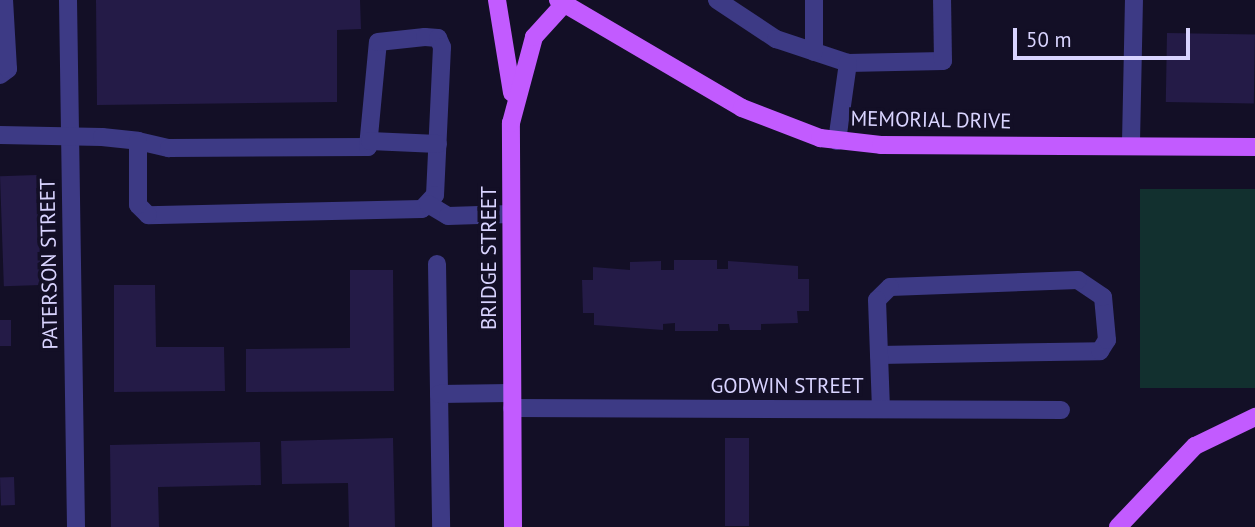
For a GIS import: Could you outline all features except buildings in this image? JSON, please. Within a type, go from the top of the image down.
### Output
[{"type":"main road","points":[[497,0],[513,102]]},
{"type":"main road","name":"BRIDGE STREET","points":[[513,527],[513,102],[534,37],[564,1]]},
{"type":"main road","name":"MEMORIAL DRIVE","points":[[564,1],[742,108],[837,141],[1131,142],[1255,147]]},
{"type":"main road","points":[[1118,527],[1195,446],[1255,417]]},
{"type":"street","points":[[0,75],[8,69],[4,0]]},
{"type":"street","name":"PATERSON STREET","points":[[68,0],[76,527]]},
{"type":"street","points":[[717,0],[776,39],[848,63],[943,61],[942,0]]},
{"type":"street","points":[[746,19],[747,0]]},
{"type":"street","points":[[814,0],[814,52]]},
{"type":"street","points":[[1131,142],[1134,0]]},
{"type":"street","points":[[138,141],[138,205],[148,215],[406,212],[428,204],[435,195],[438,38],[384,37],[373,48],[370,141]]},
{"type":"street","points":[[837,141],[848,63]]},
{"type":"street","points":[[0,135],[70,135],[138,141],[169,148],[356,148],[370,141],[438,144]]},
{"type":"street","points":[[428,204],[448,216],[511,215]]},
{"type":"street","points":[[437,264],[441,527]]},
{"type":"street","points":[[879,355],[1100,351],[1107,340],[1103,297],[1078,280],[905,281],[877,300],[879,355],[881,409]]},
{"type":"street","name":"GODWIN STREET","points":[[439,394],[512,400],[881,409],[1061,410]]},
{"type":"green space","points":[[1140,189],[1255,189],[1255,388],[1140,388]]}]
